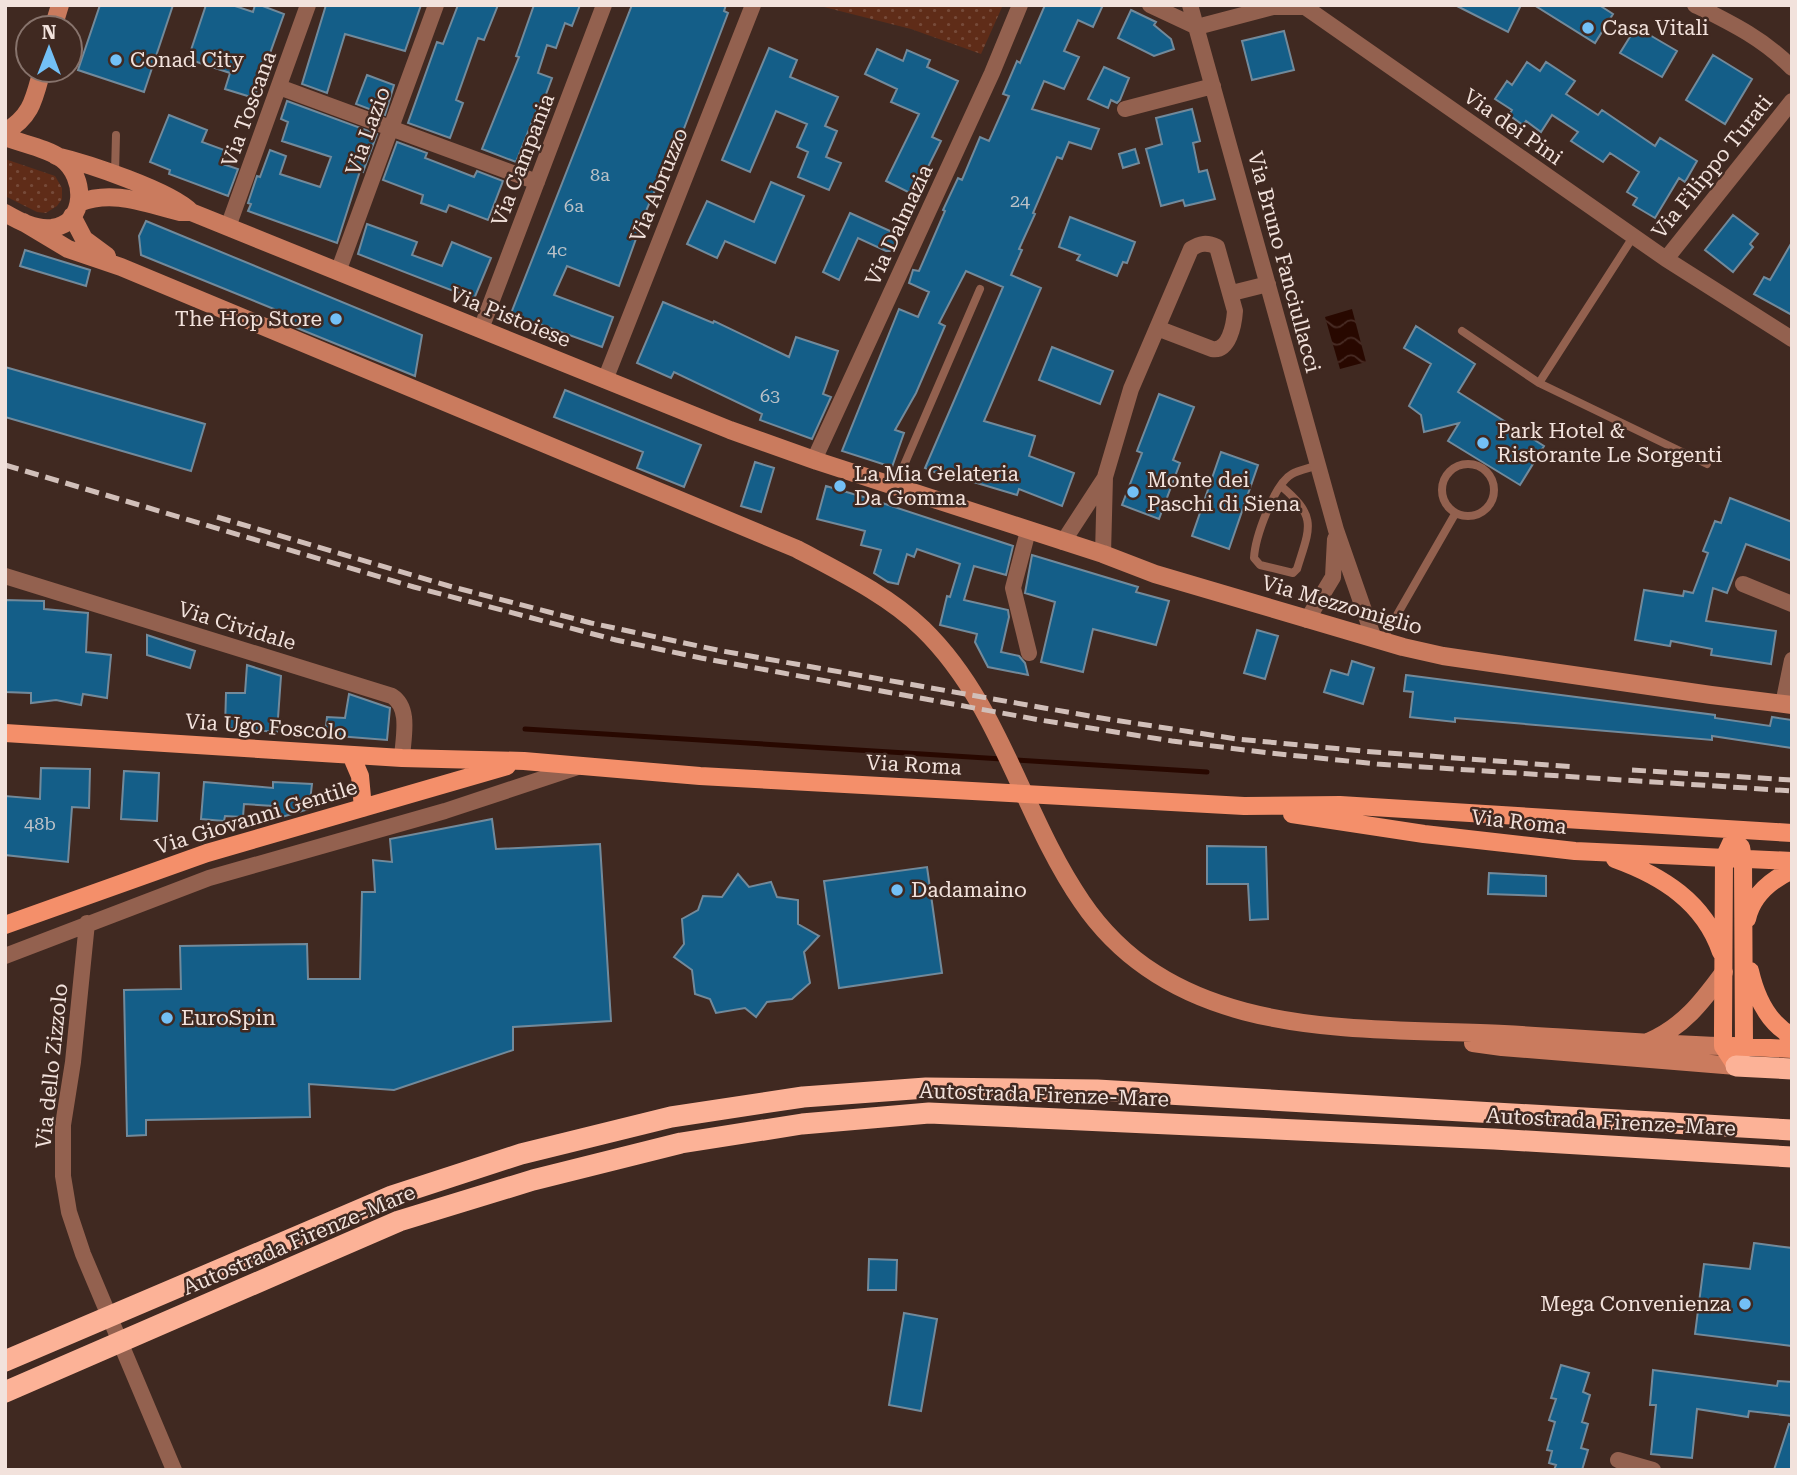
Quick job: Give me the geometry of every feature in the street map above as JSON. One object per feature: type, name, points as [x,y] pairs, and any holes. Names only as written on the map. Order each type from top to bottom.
[{"type":"highway","points":[[1736,1066],[1792,1069]]},
{"type":"highway","name":"Autostrada Firenze-Mare","points":[[5,1361],[393,1196],[521,1154],[671,1117],[803,1097],[926,1088],[1097,1090],[1792,1130]]},
{"type":"highway","name":"Autostrada Firenze-Mare","points":[[5,1392],[399,1221],[533,1180],[654,1150],[802,1124],[929,1113],[1792,1157]]},
{"type":"highway","points":[[1677,1151],[1792,1166]]},
{"type":"main road","points":[[5,135],[27,115],[38,84]]},
{"type":"main road","name":"Via Pistoiese","points":[[5,135],[56,156],[115,174],[170,197],[184,204],[191,212]]},
{"type":"main road","points":[[56,156],[63,160],[74,174],[79,191],[75,209],[80,234],[87,243],[121,267]]},
{"type":"main road","points":[[99,196],[111,188],[115,174]]},
{"type":"main road","name":"Via Pistoiese","points":[[23,222],[37,228],[51,228],[68,221],[75,209],[99,196],[117,196],[180,212],[191,212],[604,380],[814,460]]},
{"type":"main road","points":[[5,214],[68,249],[121,267],[797,549],[851,578],[891,604],[922,628],[954,663],[981,704],[1059,864],[1083,905],[1110,937],[1176,987],[1211,1003],[1254,1016],[1407,1032],[1502,1047],[1736,1066]]},
{"type":"main road","name":"Via Mezzomiglio","points":[[814,460],[1103,554],[1156,575],[1378,640],[1443,656],[1787,704]]},
{"type":"main road","name":"Via Ugo Foscolo","points":[[5,733],[402,758],[524,761]]},
{"type":"main road","points":[[351,755],[360,776],[363,808]]},
{"type":"main road","name":"Via Giovanni Gentile","points":[[5,925],[207,853],[524,761]]},
{"type":"main road","name":"Via Roma","points":[[524,761],[700,776],[1244,806],[1340,805],[1792,833]]},
{"type":"main road","name":"Via Roma","points":[[1244,806],[1424,834],[1595,852],[1792,861]]},
{"type":"main road","points":[[1736,1066],[1723,1045],[1724,858],[1737,830]]},
{"type":"main road","points":[[1736,1066],[1744,1046],[1743,859],[1737,830]]},
{"type":"main road","points":[[1595,852],[1639,868],[1684,895],[1711,928],[1724,967]]},
{"type":"main road","points":[[1792,870],[1773,881],[1749,908],[1744,940],[1752,981],[1769,1018],[1777,1028],[1792,1036]]},
{"type":"main road","points":[[1643,1044],[1666,1034],[1684,1021],[1724,967]]},
{"type":"main road","points":[[1407,1032],[1503,1034],[1643,1044],[1792,1049]]},
{"type":"street","name":"Via Toscana","points":[[228,227],[308,5]]},
{"type":"street","name":"Via Lazio","points":[[338,272],[436,5]]},
{"type":"street","name":"Via Campania","points":[[481,329],[604,5]]},
{"type":"street","name":"Via Abruzzo","points":[[604,380],[753,5]]},
{"type":"street","name":"Via Dalmazia","points":[[814,460],[992,73],[1020,5]]},
{"type":"street","points":[[1150,5],[1197,27]]},
{"type":"street","name":"Via Bruno Fanciullacci","points":[[1190,5],[1336,530],[1378,640]]},
{"type":"street","points":[[1695,5],[1747,31],[1774,50],[1792,68]]},
{"type":"street","name":"Via dei Pini","points":[[1197,27],[1273,7],[1305,7],[1665,259],[1792,339]]},
{"type":"street","points":[[1125,109],[1213,86]]},
{"type":"street","points":[[279,87],[537,182]]},
{"type":"street","name":"Via Filippo Turati","points":[[1665,259],[1792,101]]},
{"type":"street","points":[[1103,554],[1105,477],[1131,389],[1157,328],[1191,249],[1199,244],[1217,247],[1232,293],[1235,321],[1224,347],[1219,350],[1157,328]]},
{"type":"street","points":[[1232,293],[1268,284]]},
{"type":"street","points":[[1063,542],[1105,477]]},
{"type":"street","name":"Via Bruno Fanciullacci","points":[[1307,620],[1333,577],[1336,530]]},
{"type":"street","points":[[1028,531],[1013,588],[1030,653]]},
{"type":"street","name":"Via Cividale","points":[[5,576],[392,696],[400,701],[403,710],[402,758]]},
{"type":"street","points":[[1743,584],[1792,604]]},
{"type":"street","points":[[1787,704],[1792,660]]},
{"type":"street","name":"Via Roma","points":[[5,956],[209,878],[445,811],[582,765]]},
{"type":"street","name":"Via dello Zizzolo","points":[[87,923],[76,1038],[63,1125],[63,1176],[69,1212],[83,1254],[174,1470]]},
{"type":"street","points":[[1618,1460],[1653,1470]]},
{"type":"lane","points":[[115,174],[116,135]]},
{"type":"lane","points":[[1539,383],[1633,237]]},
{"type":"lane","points":[[895,486],[980,289]]},
{"type":"lane","points":[[1462,331],[1539,383],[1707,464]]},
{"type":"lane","points":[[1468,464],[1484,469],[1490,475],[1495,492],[1488,508],[1473,516],[1455,514],[1444,501],[1442,493],[1446,476],[1452,470],[1468,464]]},
{"type":"lane","points":[[1281,486],[1301,502],[1308,522],[1308,532],[1297,569],[1293,573],[1260,565],[1254,558],[1254,546],[1273,498],[1281,486],[1292,474],[1318,465]]},
{"type":"lane","points":[[1378,640],[1455,514]]},
{"type":"shaded area","points":[[816,5],[1003,5],[981,54],[911,29]]},
{"type":"shaded area","points":[[5,159],[55,176],[62,188],[62,199],[57,206],[46,213],[37,212],[5,196]]},
{"type":"water","points":[[1352,309],[1366,362],[1340,369],[1325,317]]},
{"type":"building","points":[[100,5],[173,5],[144,92],[84,72],[84,52]]},
{"type":"building","points":[[206,5],[232,5],[253,12],[255,5],[260,5],[284,14],[254,98],[225,89],[230,73],[188,59]]},
{"type":"building","points":[[326,5],[421,5],[405,51],[345,34],[327,93],[302,84]]},
{"type":"building","points":[[458,5],[498,5],[484,40],[478,38],[456,100],[463,103],[450,138],[408,123],[437,42],[443,44]]},
{"type":"building","points":[[534,5],[580,5],[572,26],[565,23],[556,48],[547,45],[538,73],[552,78],[516,162],[482,149],[519,57],[516,56]]},
{"type":"building","points":[[632,5],[726,5],[724,11],[728,13],[672,160],[669,158],[646,211],[619,286],[567,266],[554,295],[613,317],[602,347],[510,316]]},
{"type":"building","points":[[1045,5],[1103,5],[1093,27],[1078,20],[1064,51],[1079,57],[1064,89],[1044,81],[1032,109],[1099,129],[1091,149],[1069,142],[1062,159],[1057,157],[1033,213],[1035,214],[1011,275],[1041,288],[984,421],[1035,436],[1029,456],[1074,473],[1062,506],[1019,489],[1017,495],[960,478],[958,482],[925,468],[1003,287],[966,271],[939,323],[945,326],[916,393],[895,430],[904,433],[892,467],[842,451],[899,309],[918,317],[929,292],[909,283],[913,270],[919,271],[945,211],[943,210],[958,178],[962,180],[980,137],[989,141],[1009,96],[1003,94],[1017,61],[1020,63]]},
{"type":"building","points":[[1455,5],[1521,5],[1508,32]]},
{"type":"building","name":"Casa Vitali","points":[[1534,5],[1599,5],[1613,14],[1595,43]]},
{"type":"building","points":[[1131,10],[1156,22],[1154,25],[1171,39],[1174,49],[1154,56],[1118,38]]},
{"type":"building","points":[[1636,27],[1677,51],[1662,77],[1620,53]]},
{"type":"building","points":[[1284,31],[1294,70],[1252,80],[1242,41]]},
{"type":"building","points":[[769,48],[797,60],[790,77],[838,97],[825,126],[837,131],[826,157],[841,163],[829,190],[798,177],[808,152],[797,147],[807,124],[776,111],[750,172],[722,160]]},
{"type":"building","points":[[877,49],[903,61],[907,50],[930,60],[927,67],[958,81],[932,137],[941,141],[914,195],[886,181],[919,114],[891,102],[897,89],[865,74]]},
{"type":"building","points":[[1713,55],[1752,79],[1725,124],[1686,100]]},
{"type":"building","points":[[1527,62],[1540,71],[1546,62],[1575,81],[1566,94],[1598,115],[1602,110],[1655,146],[1660,138],[1697,161],[1685,182],[1679,178],[1655,218],[1633,205],[1637,198],[1627,192],[1639,172],[1610,153],[1603,162],[1571,141],[1578,132],[1552,115],[1541,132],[1526,121],[1523,125],[1509,115],[1512,110],[1495,99],[1507,81],[1512,85]]},
{"type":"building","points":[[1104,67],[1129,78],[1120,100],[1117,103],[1111,100],[1108,108],[1088,99]]},
{"type":"building","points":[[367,75],[394,85],[385,115],[356,104]]},
{"type":"building","points":[[287,101],[377,134],[363,172],[360,171],[337,243],[248,211],[257,176],[260,177],[270,150],[286,156],[280,174],[320,187],[331,157],[282,141],[288,122],[281,119]]},
{"type":"building","points":[[1192,109],[1200,141],[1193,143],[1199,172],[1207,170],[1215,199],[1185,206],[1183,200],[1161,206],[1146,149],[1162,144],[1156,118]]},
{"type":"building","points":[[169,115],[207,130],[202,142],[227,151],[223,164],[238,169],[228,196],[169,174],[170,170],[150,162]]},
{"type":"building","points":[[397,142],[427,153],[425,158],[474,177],[477,171],[503,181],[488,220],[449,205],[446,212],[421,203],[423,195],[383,180]]},
{"type":"building","points":[[1135,149],[1139,163],[1123,168],[1119,154]]},
{"type":"building","points":[[771,182],[804,196],[775,263],[725,241],[717,258],[687,244],[707,201],[754,222]]},
{"type":"building","points":[[850,213],[899,235],[892,251],[886,251],[858,238],[839,280],[823,272]]},
{"type":"building","points":[[1733,215],[1758,234],[1750,244],[1753,247],[1733,272],[1705,250]]},
{"type":"building","points":[[1070,217],[1135,242],[1127,263],[1123,262],[1117,276],[1077,260],[1080,255],[1059,247]]},
{"type":"building","points":[[146,221],[422,335],[415,376],[297,328],[299,325],[272,313],[274,309],[141,255],[139,236]]},
{"type":"building","points":[[367,224],[417,242],[412,255],[442,266],[452,242],[491,258],[474,299],[358,254]]},
{"type":"building","points":[[1792,242],[1792,315],[1754,294],[1764,277],[1770,280]]},
{"type":"building","points":[[25,250],[90,270],[86,286],[20,266]]},
{"type":"building","points":[[663,302],[713,323],[714,321],[789,357],[796,337],[838,351],[823,394],[831,397],[812,439],[760,420],[762,414],[674,372],[671,378],[637,363]]},
{"type":"building","points":[[1416,326],[1475,364],[1458,392],[1544,446],[1520,485],[1448,441],[1459,423],[1424,432],[1421,415],[1409,406],[1431,364],[1404,348]]},
{"type":"building","points":[[1052,347],[1113,371],[1100,404],[1039,380]]},
{"type":"building","points":[[5,367],[205,424],[191,471],[5,417]]},
{"type":"building","points":[[565,390],[701,445],[684,487],[637,468],[643,452],[554,417]]},
{"type":"building","points":[[1159,394],[1194,407],[1173,460],[1180,463],[1159,519],[1122,505],[1142,453],[1137,451]]},
{"type":"building","points":[[1221,452],[1258,465],[1229,549],[1192,536]]},
{"type":"building","points":[[755,462],[774,468],[761,512],[741,506]]},
{"type":"building","points":[[826,486],[1013,546],[1006,575],[974,566],[964,600],[1008,610],[1009,617],[1001,652],[1019,656],[1025,663],[1028,675],[988,667],[975,642],[977,634],[940,625],[947,596],[950,597],[960,564],[917,549],[914,557],[907,554],[898,584],[888,582],[874,573],[881,550],[861,545],[865,531],[817,519]]},
{"type":"building","points":[[1730,498],[1792,522],[1792,561],[1746,544],[1727,593],[1713,588],[1706,621],[1776,631],[1771,664],[1711,655],[1712,649],[1671,641],[1670,646],[1635,640],[1644,590],[1683,596],[1684,591],[1693,593],[1708,553],[1703,551],[1715,521],[1721,523]]},
{"type":"building","points":[[1032,555],[1138,587],[1136,592],[1169,601],[1156,645],[1093,629],[1083,672],[1041,662],[1055,602],[1025,593]]},
{"type":"building","points":[[5,600],[44,601],[44,609],[88,613],[86,652],[111,655],[107,698],[83,694],[81,705],[56,700],[31,703],[31,693],[5,692]]},
{"type":"building","points":[[1257,630],[1278,636],[1265,679],[1244,673]]},
{"type":"building","points":[[147,635],[195,651],[190,668],[147,655]]},
{"type":"building","points":[[1352,661],[1374,668],[1363,704],[1324,692],[1331,670],[1348,675]]},
{"type":"building","points":[[247,665],[281,676],[277,732],[225,728],[226,693],[245,693]]},
{"type":"building","points":[[1406,675],[1715,715],[1715,718],[1770,726],[1772,717],[1792,720],[1792,748],[1712,736],[1712,740],[1455,718],[1455,722],[1410,717],[1413,692],[1404,691]]},
{"type":"building","points":[[349,694],[390,708],[387,740],[325,735],[327,717],[345,718]]},
{"type":"building","points":[[41,768],[90,769],[89,808],[72,807],[68,862],[5,855],[5,796],[40,799]]},
{"type":"building","points":[[124,771],[159,773],[157,821],[121,819]]},
{"type":"building","points":[[204,782],[273,788],[273,782],[312,784],[309,809],[272,820],[273,806],[244,804],[243,817],[225,816],[224,821],[201,819]]},
{"type":"building","points":[[492,819],[496,849],[600,844],[611,1021],[513,1027],[513,1050],[394,1090],[309,1084],[310,1117],[146,1120],[146,1135],[127,1136],[124,990],[181,989],[180,946],[307,944],[308,979],[360,979],[362,892],[375,892],[373,860],[392,862],[390,839]]},
{"type":"building","points":[[1207,846],[1266,847],[1268,919],[1250,920],[1248,884],[1207,884]]},
{"type":"building","points":[[927,867],[942,973],[839,988],[824,881]]},
{"type":"building","points":[[1489,873],[1546,876],[1546,896],[1488,894]]},
{"type":"building","points":[[738,874],[749,887],[771,882],[777,897],[798,900],[798,924],[819,936],[804,952],[810,983],[792,999],[767,1002],[756,1017],[745,1008],[716,1013],[710,999],[695,994],[692,970],[674,957],[684,944],[682,919],[698,910],[703,896],[722,897]]},
{"type":"building","name":"Mega Convenienza","points":[[1754,1243],[1792,1248],[1792,1346],[1695,1334],[1704,1264],[1750,1269]]},
{"type":"building","points":[[869,1259],[897,1260],[896,1290],[868,1290]]},
{"type":"building","points":[[904,1313],[937,1319],[921,1411],[889,1405]]},
{"type":"building","points":[[1561,1365],[1589,1373],[1583,1392],[1590,1395],[1582,1422],[1588,1424],[1581,1448],[1588,1450],[1582,1470],[1554,1470],[1556,1465],[1549,1463],[1552,1451],[1547,1450],[1555,1422],[1549,1420],[1556,1399],[1551,1398]]},
{"type":"building","points":[[1653,1370],[1777,1386],[1778,1381],[1792,1382],[1792,1416],[1749,1411],[1748,1417],[1697,1409],[1692,1458],[1651,1454],[1656,1405],[1650,1405]]},
{"type":"building","points":[[1789,1424],[1792,1425],[1792,1470],[1774,1470]]},
{"type":"waterway","points":[[525,729],[1207,772]]},
{"type":"railway","points":[[5,465],[414,587],[616,640],[1040,720],[1172,741],[1377,764],[1792,791]]},
{"type":"railway","points":[[217,517],[449,586],[591,623],[722,651],[1101,718],[1237,739],[1576,767]]},
{"type":"railway","points":[[1632,770],[1792,780]]},
{"type":"place","name":"Casa Vitali","points":[[1588,28]]},
{"type":"place","name":"Conad City","points":[[116,60]]},
{"type":"place","name":"The Hop Store","points":[[336,319]]},
{"type":"place","name":"Park Hotel & Ristorante Le Sorgenti","points":[[1483,443]]},
{"type":"place","name":"La Mia Gelateria Da Gomma","points":[[840,486]]},
{"type":"place","name":"Monte dei Paschi di Siena","points":[[1133,492]]},
{"type":"place","name":"Dadamaino","points":[[897,890]]},
{"type":"place","name":"EuroSpin","points":[[167,1018]]},
{"type":"place","name":"Mega Convenienza","points":[[1745,1304]]}]
